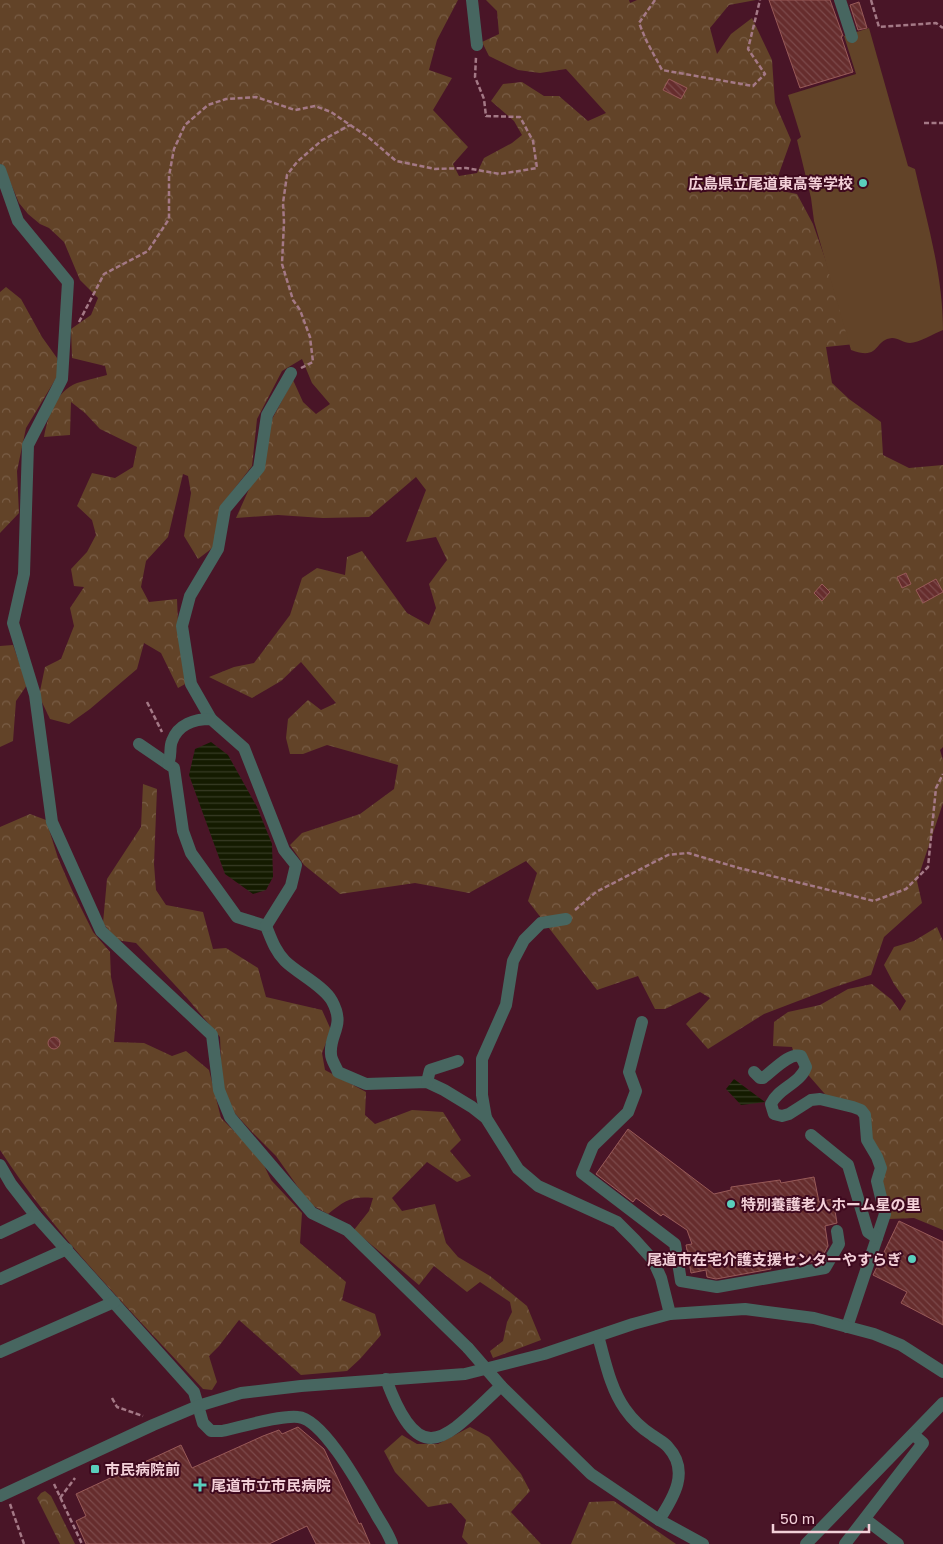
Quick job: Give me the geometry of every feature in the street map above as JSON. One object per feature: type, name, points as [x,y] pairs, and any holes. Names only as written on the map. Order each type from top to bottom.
[{"type":"street","points":[[472,0],[477,45]]},
{"type":"street","points":[[840,0],[852,37]]},
{"type":"street","points":[[0,170],[18,221],[68,282],[62,379],[28,445],[24,574],[13,622],[35,695],[52,822],[101,931],[212,1036],[219,1090],[230,1117],[312,1213],[347,1230],[468,1348],[501,1386],[592,1474],[659,1520],[703,1544]]},
{"type":"street","points":[[266,926],[291,886],[296,865],[284,850],[244,748],[211,719],[191,684],[182,626],[190,596],[218,549],[224,509],[259,468],[267,415],[291,373]]},
{"type":"street","points":[[168,764],[171,759],[172,741],[181,727],[198,719],[211,719]]},
{"type":"street","points":[[139,744],[174,768],[183,832],[191,853],[237,917],[266,926]]},
{"type":"street","points":[[486,1118],[482,1095],[482,1059],[506,1005],[513,961],[524,940],[541,923],[566,919]]},
{"type":"street","points":[[266,926],[276,950],[285,961],[311,980],[331,999],[338,1014],[337,1029],[331,1047],[331,1055],[338,1072],[366,1084],[427,1082],[472,1107],[486,1118],[518,1169],[538,1186],[617,1222],[629,1234],[653,1260],[661,1278],[670,1314]]},
{"type":"street","points":[[642,1022],[628,1072],[636,1091],[628,1112],[593,1146],[582,1173],[675,1244],[682,1281],[717,1288],[825,1268],[839,1244],[837,1232]]},
{"type":"street","points":[[754,1072],[760,1078],[763,1078],[790,1057],[802,1056],[806,1067],[804,1074],[774,1098],[771,1104],[774,1114],[782,1116],[789,1114],[811,1100],[820,1099],[853,1107],[861,1110],[865,1115],[867,1140],[881,1168],[877,1181],[885,1214],[847,1326]]},
{"type":"street","points":[[427,1082],[430,1070],[458,1060]]},
{"type":"street","points":[[811,1135],[848,1165],[868,1232],[877,1238]]},
{"type":"street","points":[[0,1165],[11,1184],[36,1216],[194,1392],[203,1423],[211,1431],[222,1431],[287,1417],[299,1417],[309,1422],[333,1445],[348,1466],[392,1544]]},
{"type":"street","points":[[0,1233],[36,1216]]},
{"type":"street","points":[[629,1234],[643,1219]]},
{"type":"street","points":[[0,1279],[67,1249]]},
{"type":"street","points":[[0,1352],[114,1302]]},
{"type":"street","points":[[5,1499],[153,1425],[198,1406],[241,1393],[302,1386],[465,1374],[544,1354],[633,1324],[670,1314],[745,1309],[814,1318],[874,1334],[901,1345],[943,1372]]},
{"type":"street","points":[[598,1336],[614,1386],[623,1406],[634,1420],[667,1446],[678,1461],[680,1478],[673,1498],[659,1520]]},
{"type":"street","points":[[386,1380],[401,1415],[413,1431],[423,1438],[436,1439],[453,1430],[501,1386]]},
{"type":"street","points":[[806,1544],[914,1435],[943,1403]]},
{"type":"street","points":[[845,1544],[924,1443],[914,1435]]},
{"type":"street","points":[[865,1519],[898,1544]]},
{"type":"path","points":[[655,0],[639,23],[662,70],[753,86],[765,74],[748,48],[760,0]]},
{"type":"path","points":[[871,0],[879,27],[936,23],[943,28]]},
{"type":"path","points":[[78,324],[104,274],[148,252],[169,219],[169,176],[174,149],[186,125],[208,105],[226,99],[256,97],[294,110],[315,106],[330,112],[368,136],[396,161],[435,169],[466,168],[500,174],[538,168],[533,141],[520,117],[486,116],[484,99],[474,77],[477,45]]},
{"type":"path","points":[[924,123],[943,123]]},
{"type":"path","points":[[291,373],[313,362],[310,337],[300,310],[293,300],[282,264],[283,203],[287,175],[298,162],[321,142],[350,125]]},
{"type":"path","points":[[146,702],[164,735]]},
{"type":"path","points":[[566,919],[596,892],[668,855],[688,853],[739,868],[874,901],[906,889],[928,867],[936,788],[943,774]]},
{"type":"path","points":[[112,1398],[117,1407],[150,1418]]},
{"type":"path","points":[[60,1498],[75,1478]]},
{"type":"path","points":[[53,1482],[82,1544]]},
{"type":"path","points":[[5,1499],[24,1544]]},
{"type":"green space","points":[[0,0],[458,0],[437,40],[429,70],[452,78],[433,110],[468,147],[453,164],[459,176],[477,173],[484,158],[512,143],[522,135],[514,121],[491,101],[503,84],[522,82],[544,96],[559,96],[588,121],[606,113],[566,69],[540,73],[518,70],[489,56],[482,42],[499,34],[497,11],[486,0],[629,0],[630,3],[637,0],[756,0],[729,5],[710,28],[717,54],[731,34],[752,18],[772,60],[775,103],[791,140],[777,179],[767,188],[797,194],[813,224],[855,344],[826,347],[832,383],[849,399],[881,422],[883,455],[909,468],[943,465],[943,747],[940,750],[943,760],[943,803],[917,881],[922,903],[884,937],[871,975],[764,1014],[708,1049],[686,1024],[710,998],[700,992],[665,1009],[655,1009],[638,976],[597,990],[528,901],[537,873],[526,861],[469,893],[415,883],[340,894],[304,865],[290,845],[302,833],[360,814],[394,789],[398,765],[327,745],[303,754],[290,754],[286,738],[288,719],[308,700],[321,710],[336,703],[301,662],[281,681],[252,698],[209,677],[234,667],[254,663],[290,615],[302,578],[317,568],[345,575],[347,557],[362,551],[407,613],[429,625],[436,608],[429,584],[447,560],[436,537],[406,542],[426,490],[416,477],[369,517],[323,518],[278,515],[236,518],[249,489],[270,423],[293,380],[303,402],[316,414],[330,404],[312,383],[302,359],[282,371],[257,419],[252,466],[220,507],[215,546],[198,559],[184,536],[191,493],[188,476],[183,474],[168,537],[146,561],[141,587],[149,602],[177,599],[178,624],[187,683],[178,688],[161,653],[144,643],[137,669],[90,709],[69,724],[50,719],[39,696],[45,667],[61,659],[74,626],[70,608],[84,587],[74,586],[71,569],[87,552],[96,535],[92,520],[77,506],[92,473],[115,478],[133,467],[137,447],[100,429],[71,402],[70,435],[44,437],[50,413],[63,392],[77,383],[107,375],[105,366],[72,358],[71,329],[91,315],[98,298],[80,280],[64,242],[49,228],[40,224],[28,214],[19,203],[3,165],[0,164]]},
{"type":"green space","name":"広島県立尾道東高等学校","points":[[869,28],[908,166],[915,169],[937,269],[943,330],[913,343],[892,338],[882,342],[872,352],[861,353],[851,350],[814,221],[811,198],[797,140],[801,137],[788,95],[856,74],[844,36]]},
{"type":"green space","points":[[6,287],[21,299],[42,337],[57,358],[58,375],[26,428],[17,471],[19,513],[0,533],[0,292]]},
{"type":"green space","points":[[13,645],[27,685],[16,701],[13,741],[0,747],[0,646]]},
{"type":"green space","points":[[143,784],[157,789],[154,864],[156,890],[166,905],[203,912],[213,949],[226,948],[258,968],[266,997],[322,1010],[331,1030],[322,1053],[325,1070],[366,1092],[365,1115],[375,1124],[412,1110],[443,1112],[461,1140],[450,1151],[471,1176],[457,1182],[427,1162],[392,1198],[402,1211],[435,1204],[446,1243],[458,1257],[490,1276],[527,1306],[541,1340],[493,1358],[490,1351],[503,1341],[507,1322],[512,1312],[510,1302],[480,1282],[467,1292],[434,1266],[419,1285],[354,1230],[369,1211],[373,1198],[348,1200],[328,1214],[310,1204],[276,1156],[231,1109],[222,1086],[220,1037],[136,943],[116,940],[103,923],[107,879],[141,827]]},
{"type":"green space","points":[[30,814],[46,820],[58,858],[72,890],[93,932],[110,952],[111,977],[117,1005],[114,1042],[144,1043],[172,1056],[186,1051],[209,1070],[221,1118],[260,1157],[271,1180],[302,1213],[300,1243],[346,1282],[342,1300],[375,1314],[381,1335],[347,1371],[301,1375],[239,1320],[209,1356],[217,1382],[212,1390],[203,1389],[96,1274],[46,1214],[0,1150],[0,827]]},
{"type":"green space","points":[[937,927],[943,941],[943,1230],[914,1218],[888,1219],[864,1116],[831,1101],[796,1061],[792,1047],[773,1046],[774,1022],[788,1012],[820,1005],[848,989],[872,984],[892,1000],[900,1011],[906,1001],[884,965],[894,947],[914,941]]},
{"type":"green space","points":[[470,1427],[489,1437],[521,1474],[530,1491],[511,1512],[541,1544],[468,1544],[462,1537],[466,1520],[451,1503],[428,1507],[395,1472],[384,1451],[402,1435],[417,1444],[438,1444]]},
{"type":"green space","points":[[45,1491],[51,1496],[75,1544],[60,1544],[37,1498]]},
{"type":"green space","points":[[614,1501],[676,1544],[571,1544],[589,1502]]},
{"type":"shaded area","points":[[211,742],[228,755],[257,807],[272,844],[273,877],[266,890],[253,894],[225,874],[189,775],[195,749]]},
{"type":"shaded area","points":[[734,1079],[765,1102],[741,1105],[726,1089]]},
{"type":"building","points":[[769,0],[830,0],[853,72],[800,88]]},
{"type":"building","points":[[859,2],[867,28],[858,30],[850,5]]},
{"type":"building","points":[[669,79],[687,88],[681,99],[663,90]]},
{"type":"building","points":[[906,573],[911,584],[902,588],[897,577]]},
{"type":"building","points":[[936,579],[943,592],[923,603],[916,590]]},
{"type":"building","points":[[822,584],[830,592],[822,601],[814,593]]},
{"type":"building","points":[[56,1037],[59,1038],[59,1048],[52,1049],[49,1048],[48,1041],[49,1038]]},
{"type":"building","name":"特別養護老人ホーム星の里","points":[[628,1129],[714,1194],[731,1190],[731,1187],[780,1180],[781,1183],[814,1177],[819,1202],[833,1199],[837,1223],[825,1226],[828,1246],[820,1261],[809,1262],[808,1257],[770,1263],[771,1269],[716,1279],[707,1277],[706,1270],[691,1273],[686,1245],[692,1244],[687,1230],[663,1214],[661,1216],[636,1198],[633,1202],[596,1174]]},
{"type":"building","name":"尾道市在宅介護支援センターやすらぎ","points":[[899,1221],[943,1242],[943,1325],[901,1303],[907,1292],[873,1275]]},
{"type":"building","name":"尾道市立市民病院","points":[[298,1427],[324,1449],[370,1544],[316,1544],[307,1526],[269,1544],[86,1544],[76,1521],[86,1516],[76,1494],[181,1445],[192,1468],[263,1436],[279,1430],[282,1434]]},
{"type":"place","name":"広島県立尾道東高等学校","points":[[863,183]]},
{"type":"place","name":"特別養護老人ホーム星の里","points":[[731,1204]]},
{"type":"place","name":"尾道市在宅介護支援センターやすらぎ","points":[[912,1259]]},
{"type":"place","name":"市民病院前","points":[[95,1469]]},
{"type":"place","name":"尾道市立市民病院","points":[[200,1485]]}]
